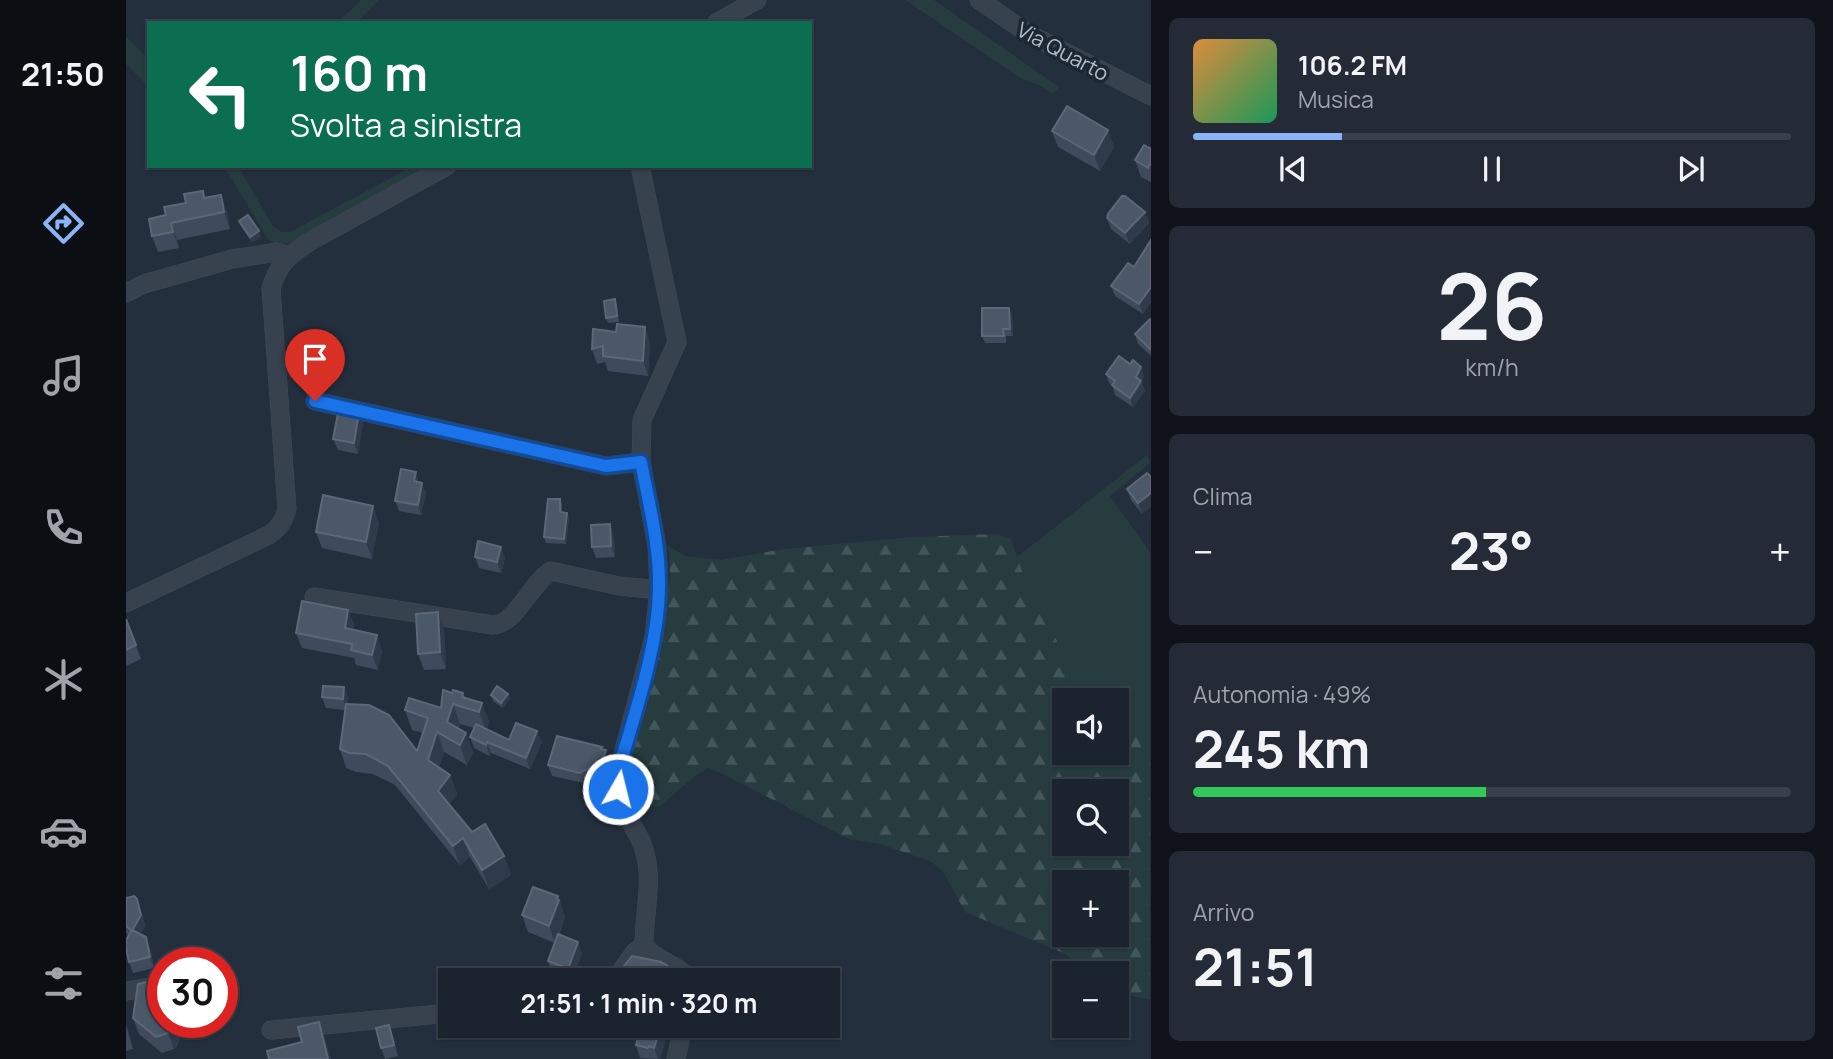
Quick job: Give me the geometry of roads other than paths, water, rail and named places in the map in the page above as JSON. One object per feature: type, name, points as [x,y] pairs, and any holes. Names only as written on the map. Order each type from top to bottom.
[{"type":"street","points":[[720,21],[757,0]]},
{"type":"street","name":"Via Quarto","points":[[979,0],[1029,34],[1150,96]]},
{"type":"street","points":[[126,603],[278,529],[287,509],[271,288],[276,272],[288,256],[443,168]]},
{"type":"street","points":[[640,168],[677,342],[642,420],[641,462],[657,546],[659,590],[654,637],[618,772],[620,803],[638,835],[648,866],[644,945],[649,953],[676,968]]},
{"type":"street","points":[[126,293],[144,284],[232,259],[276,252],[288,256]]},
{"type":"street","points":[[315,401],[606,466],[641,462]]},
{"type":"street","points":[[314,597],[493,625],[506,621],[543,576],[551,572],[619,586],[659,590]]},
{"type":"street","points":[[623,968],[634,953],[644,945]]},
{"type":"street","points":[[126,991],[147,988]]},
{"type":"street","points":[[271,1030],[438,1014]]},
{"type":"street","points":[[676,1059],[680,1038]]}]
